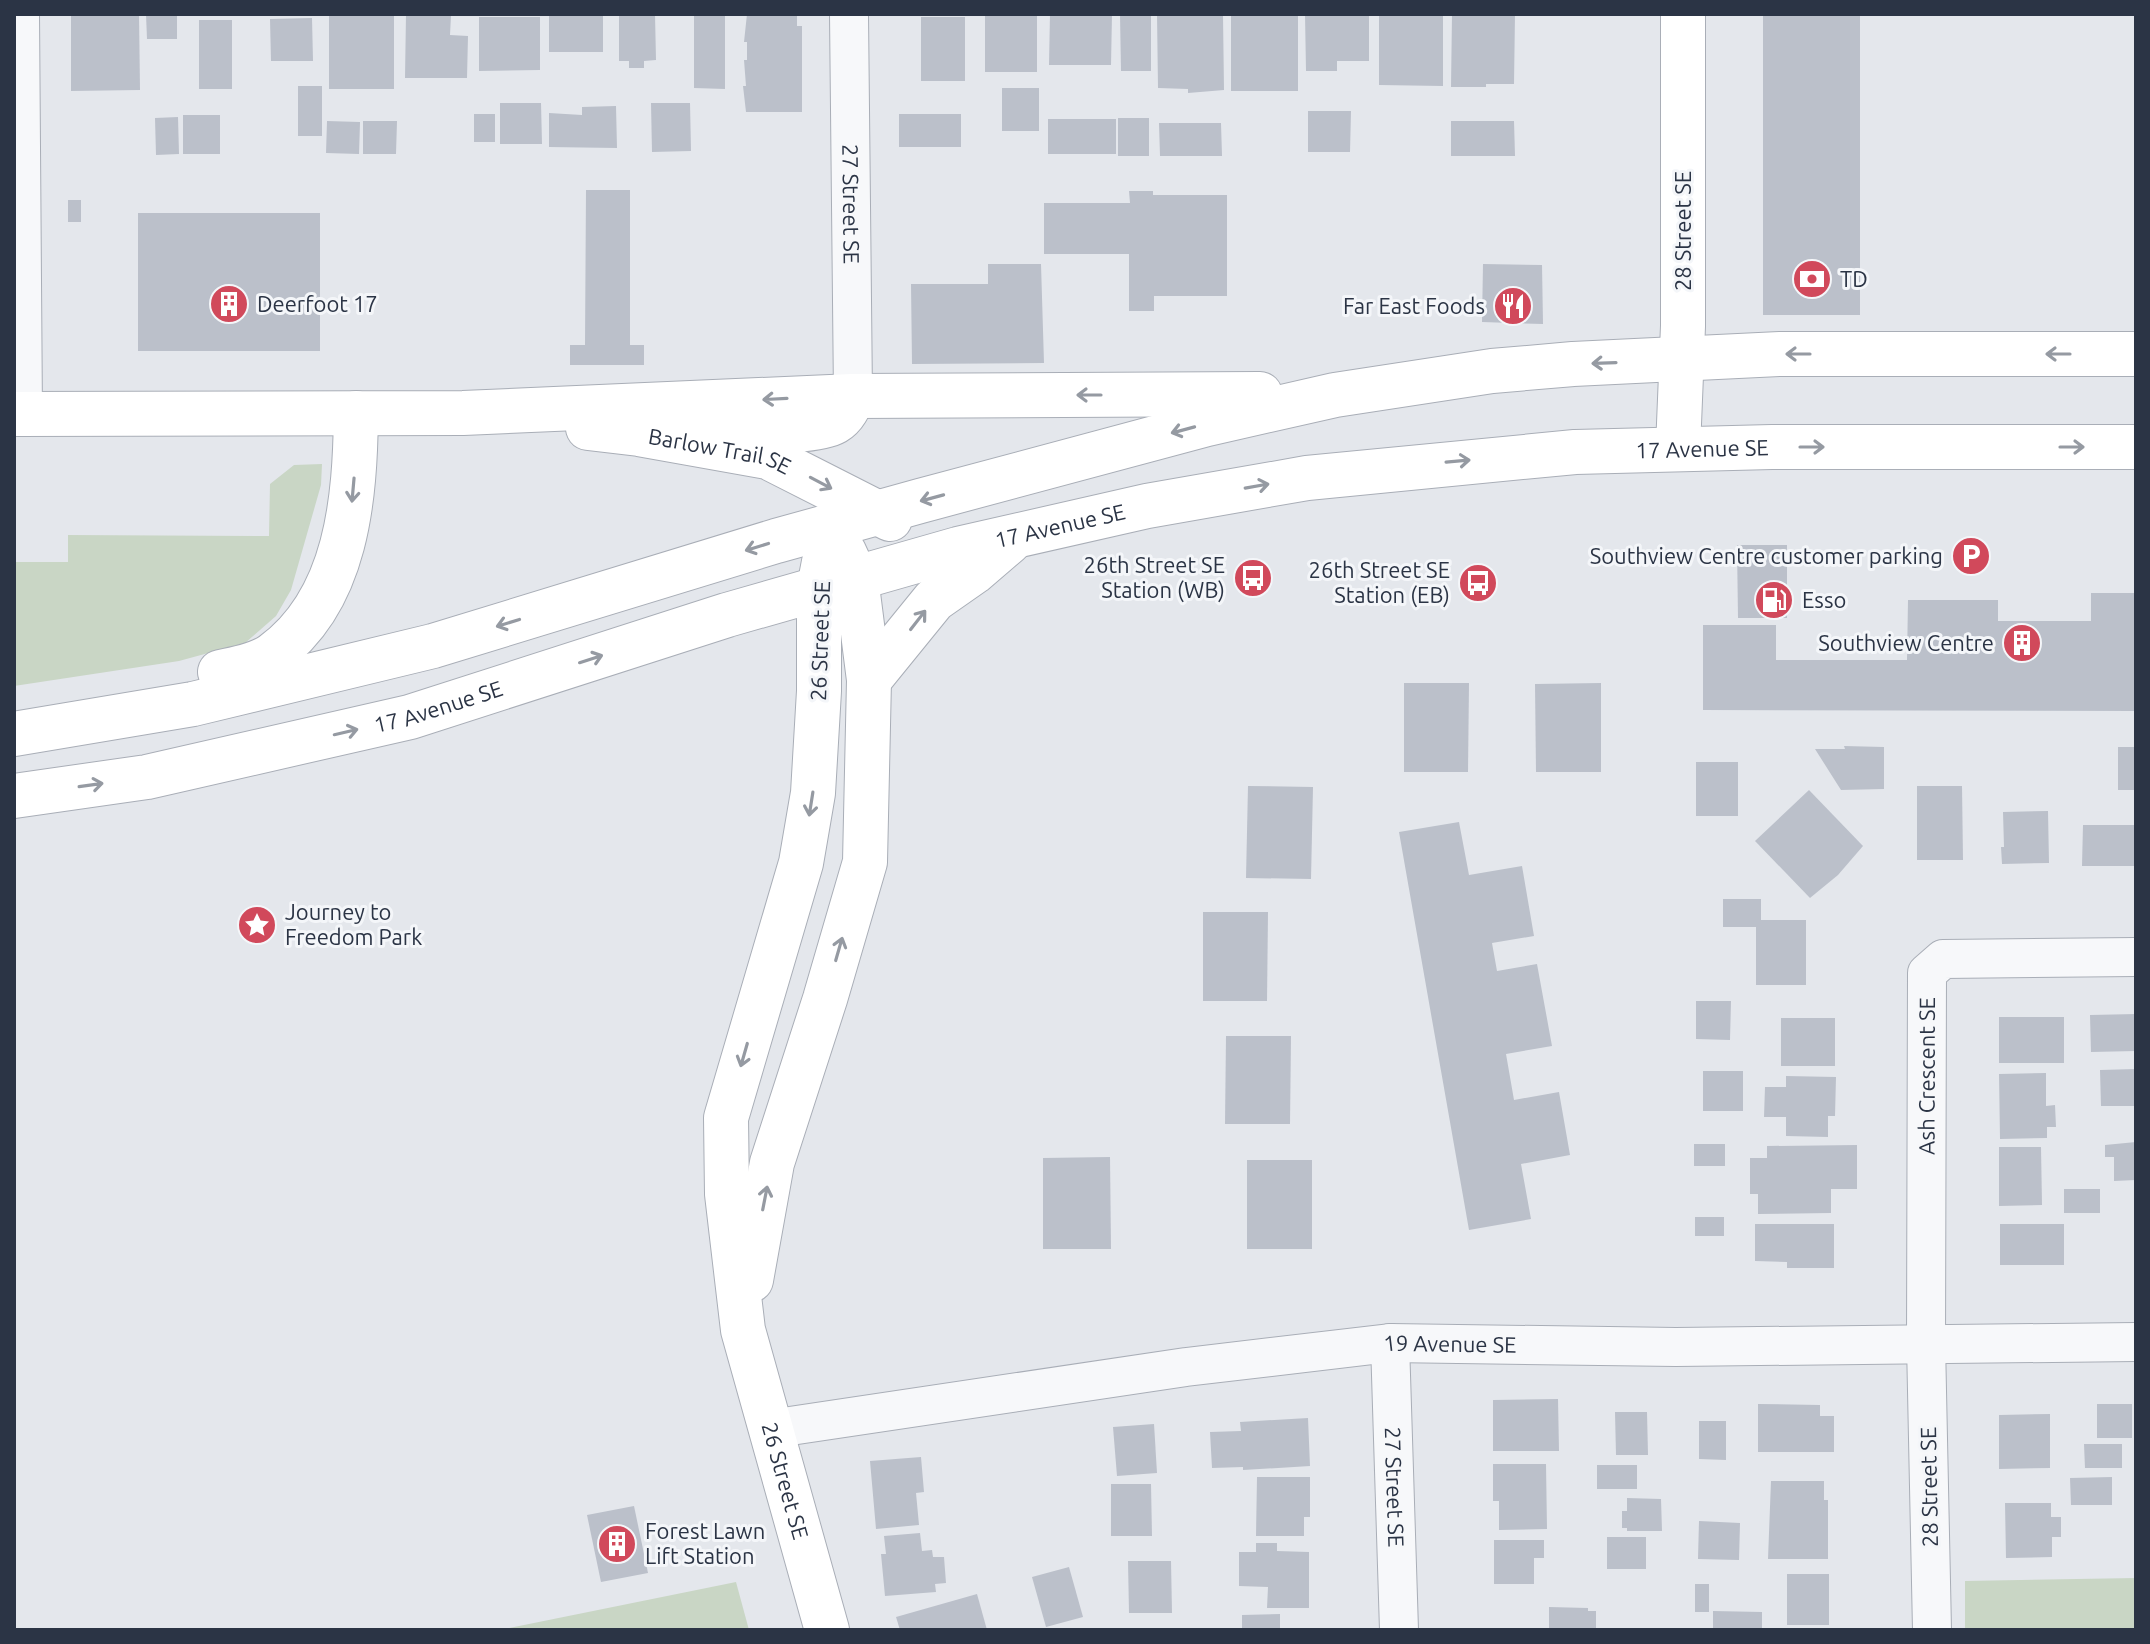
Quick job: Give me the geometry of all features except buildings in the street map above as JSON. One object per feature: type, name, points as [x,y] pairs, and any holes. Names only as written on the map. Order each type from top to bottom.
[{"type":"main road","name":"28 Street SE","points":[[1678,448],[1682,359],[1683,14]]},
{"type":"main road","points":[[14,734],[193,704],[433,646],[878,513],[1179,431],[1335,395],[1492,371],[1573,364],[1780,354],[2136,354]]},
{"type":"main road","points":[[639,434],[806,429],[835,422],[848,409],[853,396],[1335,395]]},
{"type":"main road","name":"Barlow Trail SE","points":[[18,414],[463,413],[853,396]]},
{"type":"main road","points":[[14,714],[235,669],[271,656],[301,626],[320,598],[341,554],[351,507],[356,413]]},
{"type":"main road","name":"Barlow Trail SE","points":[[463,413],[639,434],[768,457],[910,531],[958,549]]},
{"type":"main road","name":"17 Avenue SE","points":[[14,796],[147,777],[410,717],[837,583],[958,549],[1147,506],[1307,478],[1547,454],[1678,448],[2136,447]]},
{"type":"main road","name":"26 Street SE","points":[[743,1330],[772,1163],[865,862],[869,680],[837,583],[832,526]]},
{"type":"main road","points":[[869,680],[934,600],[974,572],[1016,535]]},
{"type":"main road","name":"26 Street SE","points":[[827,1630],[743,1330],[727,1194],[726,1118],[801,863],[813,793],[819,691],[837,583]]},
{"type":"street","points":[[18,414],[20,14]]},
{"type":"street","name":"27 Street SE","points":[[849,14],[853,396]]},
{"type":"street","name":"Ash Crescent SE","points":[[1926,1343],[1927,973],[1943,959],[2136,957]]},
{"type":"street","name":"19 Avenue SE","points":[[770,1429],[1186,1367],[1390,1343],[1676,1347],[2136,1342]]},
{"type":"street","name":"27 Street SE","points":[[1390,1343],[1399,1630]]},
{"type":"street","name":"28 Street SE","points":[[1926,1343],[1932,1630]]},
{"type":"green space","points":[[322,464],[321,485],[291,590],[276,616],[245,643],[179,661],[14,686],[14,562],[68,562],[68,535],[269,536],[270,484],[294,465]]},
{"type":"green space","points":[[2136,1578],[2136,1630],[1965,1630],[1965,1581]]},
{"type":"green space","points":[[736,1582],[749,1630],[499,1630]]},
{"type":"place","name":"TD","points":[[1812,279]]},
{"type":"place","name":"Deerfoot 17","points":[[229,304]]},
{"type":"place","name":"Far East Foods","points":[[1513,306]]},
{"type":"place","name":"Southview Centre customer parking","points":[[1971,556]]},
{"type":"place","name":"26th Street SE Station (WB)","points":[[1253,578]]},
{"type":"place","name":"26th Street SE Station (EB)","points":[[1478,583]]},
{"type":"place","name":"Esso","points":[[1774,600]]},
{"type":"place","name":"Southview Centre","points":[[2022,643]]},
{"type":"place","name":"Journey to Freedom Park","points":[[257,925]]},
{"type":"place","name":"Forest Lawn Lift Station","points":[[617,1544]]}]
